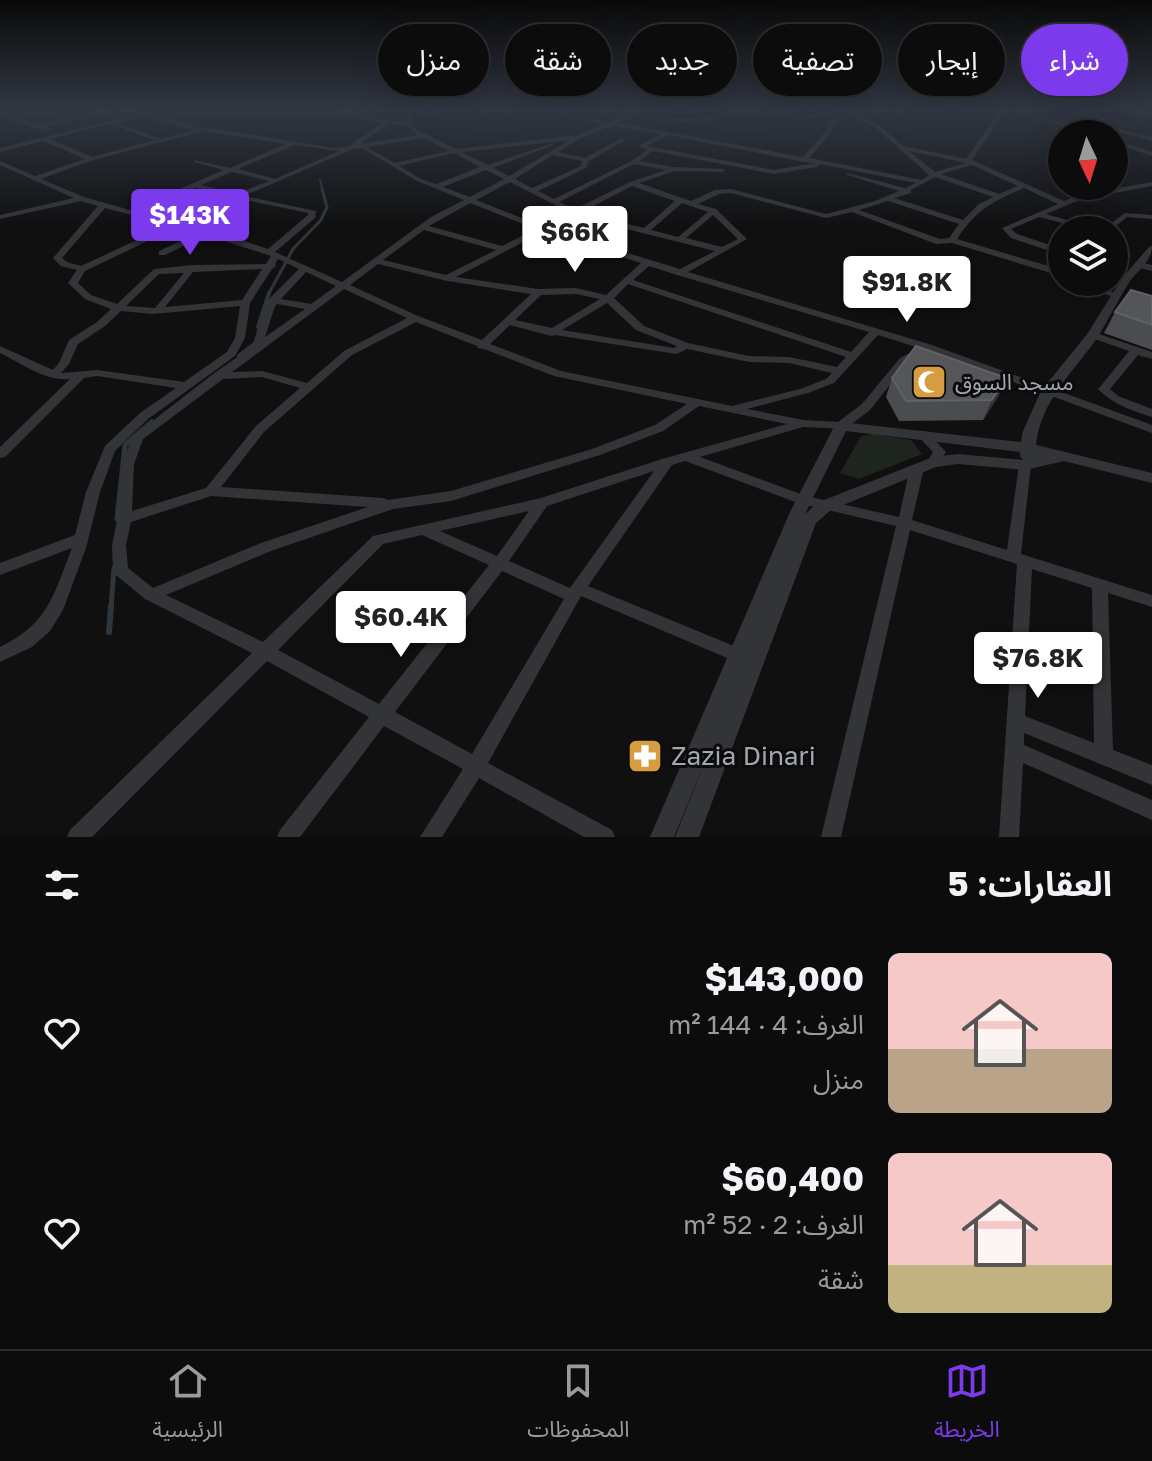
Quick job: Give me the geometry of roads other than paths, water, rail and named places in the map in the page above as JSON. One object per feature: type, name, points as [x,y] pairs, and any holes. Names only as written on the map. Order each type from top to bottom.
[{"type":"street","points":[[68,149],[91,159]]},
{"type":"street","points":[[34,179],[127,149]]},
{"type":"street","points":[[129,213],[280,149]]},
{"type":"street","points":[[338,149],[355,149]]},
{"type":"street","points":[[367,149],[436,187],[541,228],[925,346],[1152,429]]},
{"type":"street","points":[[452,149],[573,213],[719,249]]},
{"type":"street","points":[[393,165],[473,149]]},
{"type":"street","points":[[436,187],[535,149]]},
{"type":"street","points":[[558,149],[423,227],[340,285],[138,437],[128,464],[119,545],[121,571],[151,595],[265,651],[605,837]]},
{"type":"street","points":[[551,153],[586,160],[606,149]]},
{"type":"street","points":[[553,202],[633,162],[652,149]]},
{"type":"street","points":[[652,149],[741,168]]},
{"type":"street","points":[[749,149],[923,182]]},
{"type":"street","points":[[804,160],[814,149]]},
{"type":"street","points":[[902,149],[916,164],[935,174],[998,196]]},
{"type":"street","points":[[906,149],[970,162],[1063,203]]},
{"type":"street","points":[[691,204],[718,192],[731,191],[776,201],[819,216],[855,211],[908,191],[935,174],[970,162],[978,149]]},
{"type":"street","points":[[238,196],[347,150]]},
{"type":"street","points":[[531,191],[584,167],[586,160]]},
{"type":"street","points":[[196,161],[276,181]]},
{"type":"street","points":[[633,162],[674,169],[741,168],[790,172],[822,164]]},
{"type":"street","points":[[0,163],[81,199],[206,232],[303,268],[482,346],[558,374],[804,424],[923,435],[1027,456]]},
{"type":"street","points":[[836,167],[908,191]]},
{"type":"street","points":[[447,278],[632,183],[674,169]]},
{"type":"street","points":[[632,183],[713,211],[743,237],[680,273]]},
{"type":"street","points":[[0,655],[26,642],[44,626],[57,605],[82,538],[93,492],[109,449],[144,416],[231,354],[240,338],[245,303],[275,258],[312,216],[312,211],[193,185]]},
{"type":"street","points":[[1048,247],[1005,230],[1063,203],[1098,192],[1150,185]]},
{"type":"street","points":[[954,240],[962,222],[998,196],[1026,187]]},
{"type":"street","points":[[159,221],[227,193]]},
{"type":"street","points":[[0,217],[81,199]]},
{"type":"street","points":[[889,199],[962,222]]},
{"type":"street","points":[[644,232],[681,200]]},
{"type":"street","points":[[82,269],[57,258],[102,206]]},
{"type":"street","points":[[679,240],[713,211]]},
{"type":"street","points":[[855,211],[939,242],[954,240],[1048,269]]},
{"type":"street","points":[[1037,214],[1048,217]]},
{"type":"street","points":[[1126,216],[1152,217]]},
{"type":"street","points":[[176,225],[82,269],[73,283],[79,290],[117,309],[158,310],[245,303]]},
{"type":"street","points":[[423,227],[503,249]]},
{"type":"street","points":[[162,253],[206,232]]},
{"type":"street","points":[[1009,837],[1016,721],[1019,559],[1030,431],[1048,391],[1145,266],[1152,249]]},
{"type":"street","points":[[54,375],[64,364],[68,347],[101,324],[157,271],[275,258]]},
{"type":"street","points":[[375,261],[447,278],[538,292],[576,291],[608,298],[640,328],[685,345],[749,359],[789,360],[840,371]]},
{"type":"street","points":[[551,333],[608,298],[647,263]]},
{"type":"street","points":[[158,310],[192,268]]},
{"type":"street","points":[[257,348],[273,300],[303,268]]},
{"type":"street","points":[[627,281],[854,356]]},
{"type":"street","points":[[482,346],[538,292]]},
{"type":"street","points":[[1108,296],[1119,300]]},
{"type":"street","points":[[273,300],[311,307]]},
{"type":"street","points":[[211,491],[260,429],[348,353],[415,318]]},
{"type":"street","points":[[507,321],[551,333],[676,351],[685,345]]},
{"type":"street","points":[[736,410],[830,381],[879,334]]},
{"type":"street","points":[[1093,335],[1152,356]]},
{"type":"street","points":[[687,837],[746,658],[803,500],[841,426],[866,407],[904,360],[925,346]]},
{"type":"street","points":[[0,349],[54,375],[68,378],[97,373],[185,386]]},
{"type":"street","points":[[1136,350],[1104,389],[1114,398],[1152,413]]},
{"type":"street","points":[[217,376],[262,374],[309,387]]},
{"type":"street","points":[[0,454],[80,376]]},
{"type":"street","points":[[151,595],[266,547],[392,504],[451,496],[596,452],[659,428],[698,402]]},
{"type":"street","points":[[77,837],[378,540],[542,503],[667,462],[804,424]]},
{"type":"street","points":[[831,837],[904,523],[925,465],[940,452],[923,435]]},
{"type":"street","points":[[687,457],[803,500],[904,523],[1152,601]]},
{"type":"street","points":[[662,837],[809,520],[825,506],[925,465],[958,459],[1064,457],[1152,478]]},
{"type":"street","points":[[430,837],[476,766],[576,592],[667,462]]},
{"type":"street","points":[[124,519],[211,491],[392,504]]},
{"type":"street","points":[[287,837],[384,716],[542,503]]},
{"type":"street","points":[[426,531],[499,564],[746,658]]},
{"type":"street","points":[[0,569],[82,538]]},
{"type":"street","points":[[1100,584],[1104,756]]},
{"type":"street","points":[[1016,721],[1152,775]]},
{"type":"street","points":[[1014,750],[1152,810]]},
{"type":"waterway","points":[[320,180],[323,191]]},
{"type":"waterway","points":[[269,293],[293,249],[321,220],[327,207],[322,189]]},
{"type":"waterway","points":[[258,327],[269,293]]},
{"type":"waterway","points":[[239,356],[254,344]]},
{"type":"waterway","points":[[141,431],[152,421]]},
{"type":"waterway","points":[[117,519],[125,445],[143,429]]},
{"type":"waterway","points":[[111,608],[114,568]]},
{"type":"waterway","points":[[109,632],[111,606]]},
{"type":"place","name":"مسجد السوق","points":[[929,382]]},
{"type":"place","name":"Zazia Dinari","points":[[645,756]]}]
